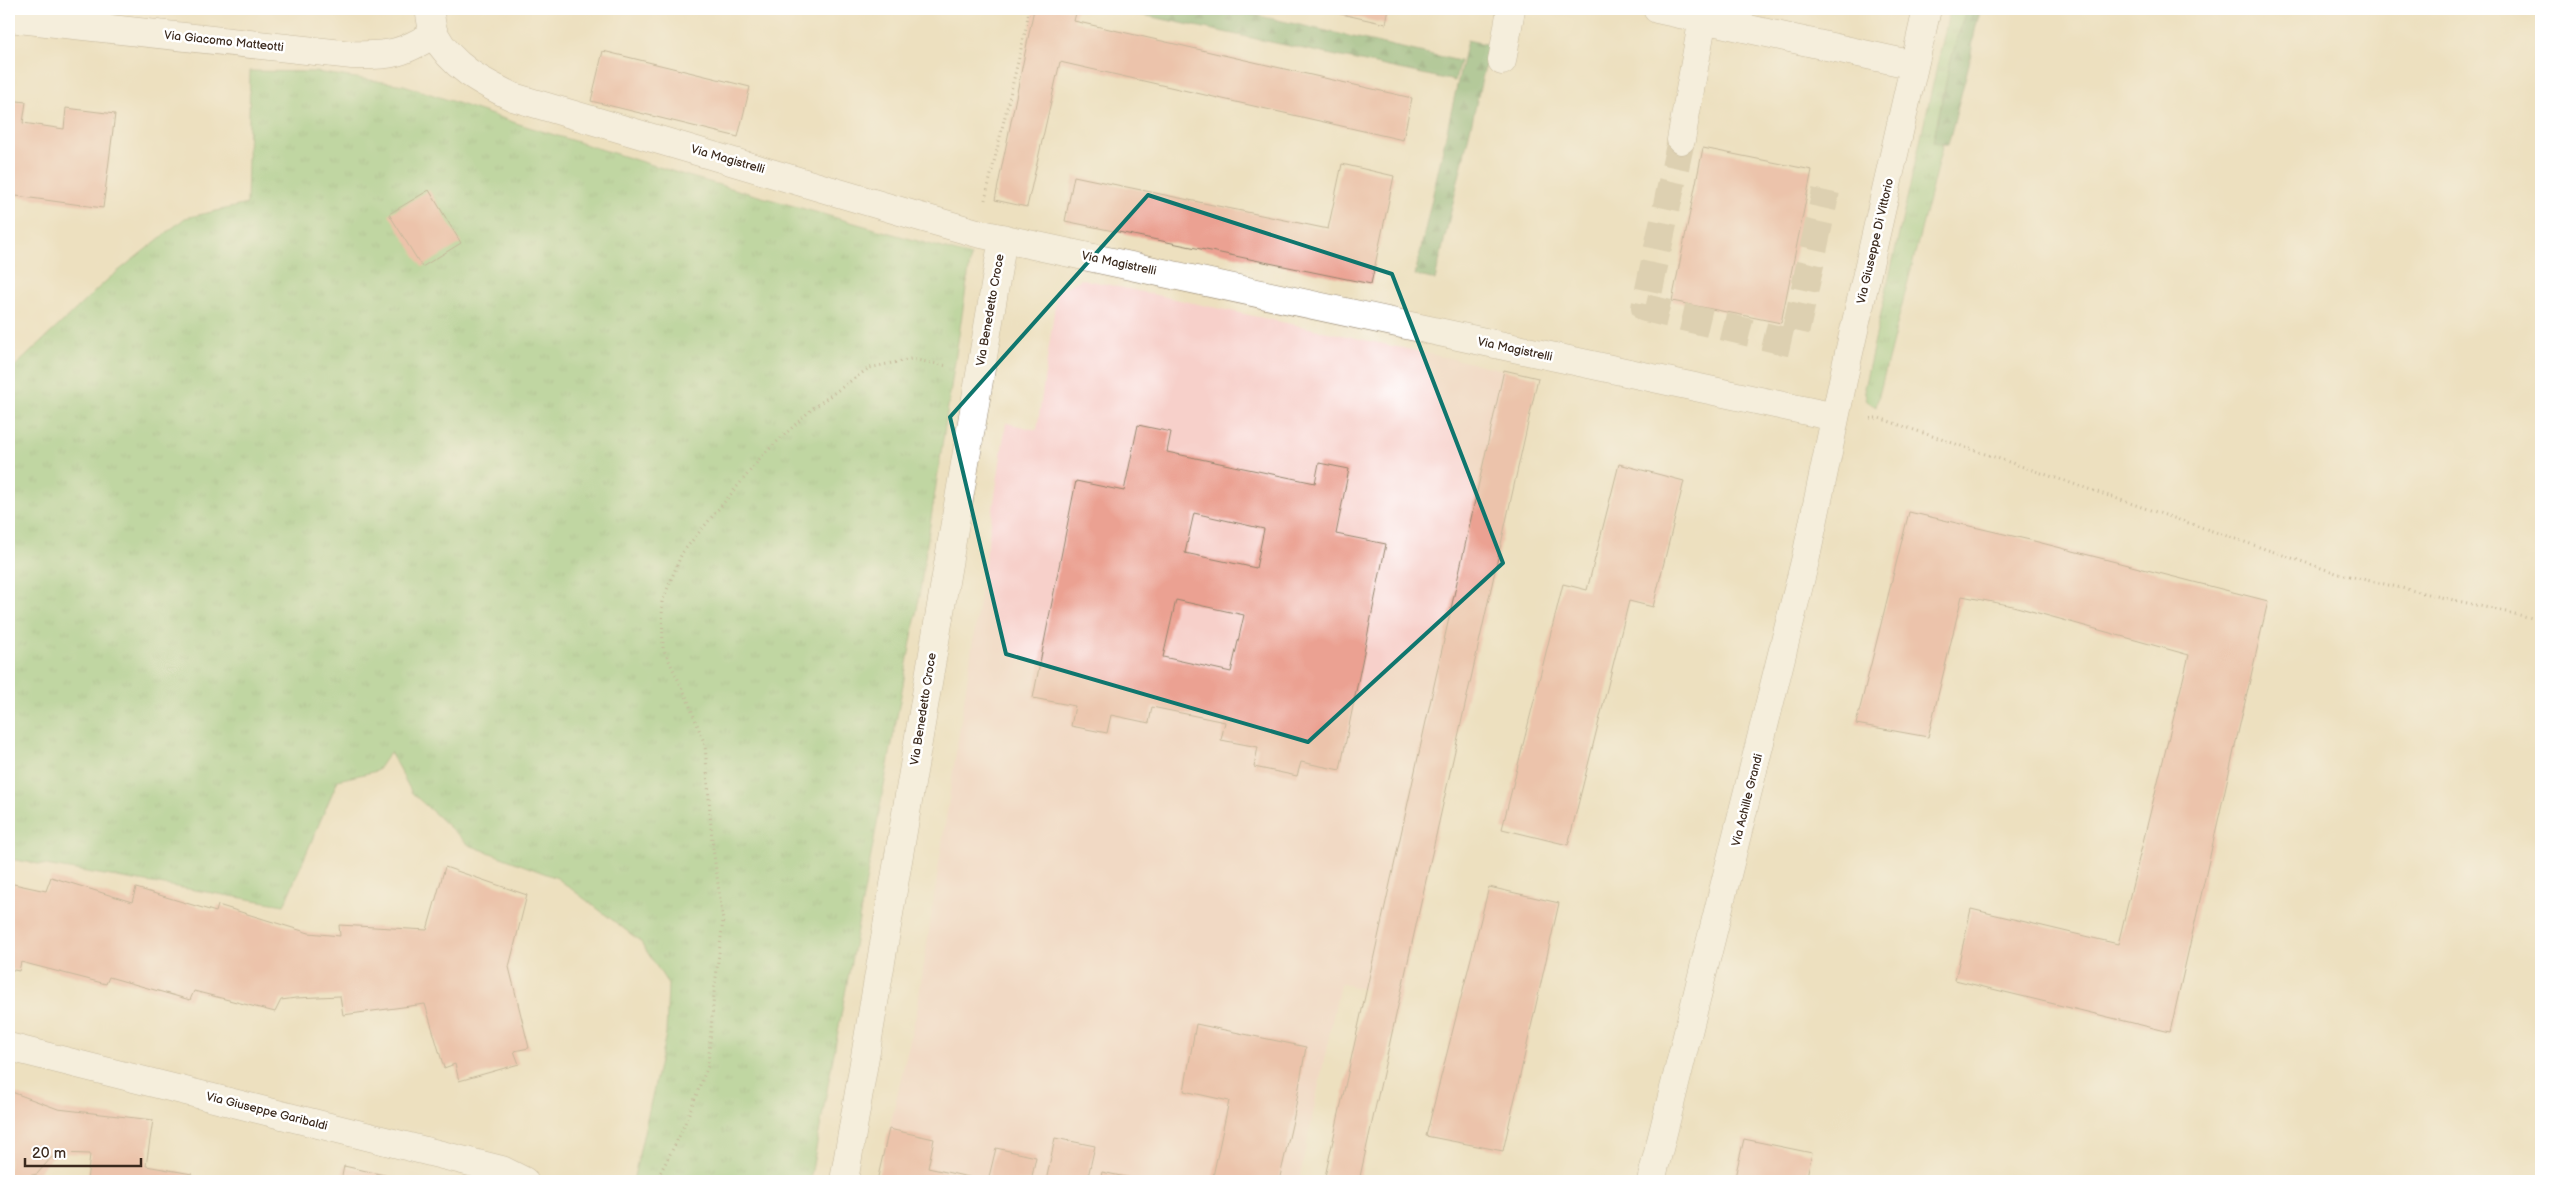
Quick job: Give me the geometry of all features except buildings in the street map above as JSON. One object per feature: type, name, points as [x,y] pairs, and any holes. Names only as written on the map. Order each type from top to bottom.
[{"type":"street","points":[[1502,61],[1511,9]]},
{"type":"street","points":[[1657,9],[1914,65]]},
{"type":"street","name":"Via Giuseppe Di Vittorio","points":[[1835,417],[1927,9]]},
{"type":"street","name":"Via Giacomo Matteotti","points":[[9,18],[352,55],[384,56],[408,50],[431,21]]},
{"type":"street","points":[[1681,140],[1703,18]]},
{"type":"street","name":"Via Magistrelli","points":[[431,21],[453,61],[479,80],[513,97],[990,235],[1835,417]]},
{"type":"street","name":"Via Benedetto Croce","points":[[844,1181],[980,370],[990,235]]},
{"type":"street","name":"Via Achille Grandi","points":[[1651,1181],[1804,566],[1835,417]]},
{"type":"street","name":"Via Giuseppe Garibaldi","points":[[9,1047],[502,1170],[524,1181]]},
{"type":"path","points":[[990,235],[1028,9]]},
{"type":"path","points":[[656,1181],[681,1133],[708,1066],[723,921],[712,840],[705,745],[686,696],[663,648],[662,602],[682,553],[765,453],[813,408],[869,368],[911,359],[980,370]]},
{"type":"path","points":[[1835,417],[1879,418],[2336,573],[2541,620]]},
{"type":"highlighted area","points":[[1148,195],[1392,274],[1503,563],[1308,742],[1006,654],[950,417]]},
{"type":"shaded area","points":[[1082,279],[1504,370],[1366,990],[1340,983],[1299,1181],[877,1181],[917,1010],[1006,423],[1037,430],[1057,291]]},
{"type":"green space","points":[[1114,9],[1229,9],[1460,61],[1455,81]]},
{"type":"green space","points":[[1950,9],[1981,9],[1949,120],[1876,407],[1867,401],[1864,388]]},
{"type":"green space","points":[[1966,9],[1979,9],[1969,64],[1948,145],[1933,142],[1950,63]]},
{"type":"green space","points":[[1467,40],[1490,45],[1435,280],[1415,275]]},
{"type":"green space","points":[[250,71],[316,72],[404,85],[519,124],[688,176],[971,256],[917,610],[810,1181],[633,1181],[666,1034],[668,984],[640,941],[557,878],[469,845],[412,793],[390,752],[377,771],[338,780],[284,905],[9,859],[9,372],[107,280],[185,218],[247,204]]},
{"type":"tunnel","points":[[1681,140],[1645,308],[1793,343],[1826,191]]}]
